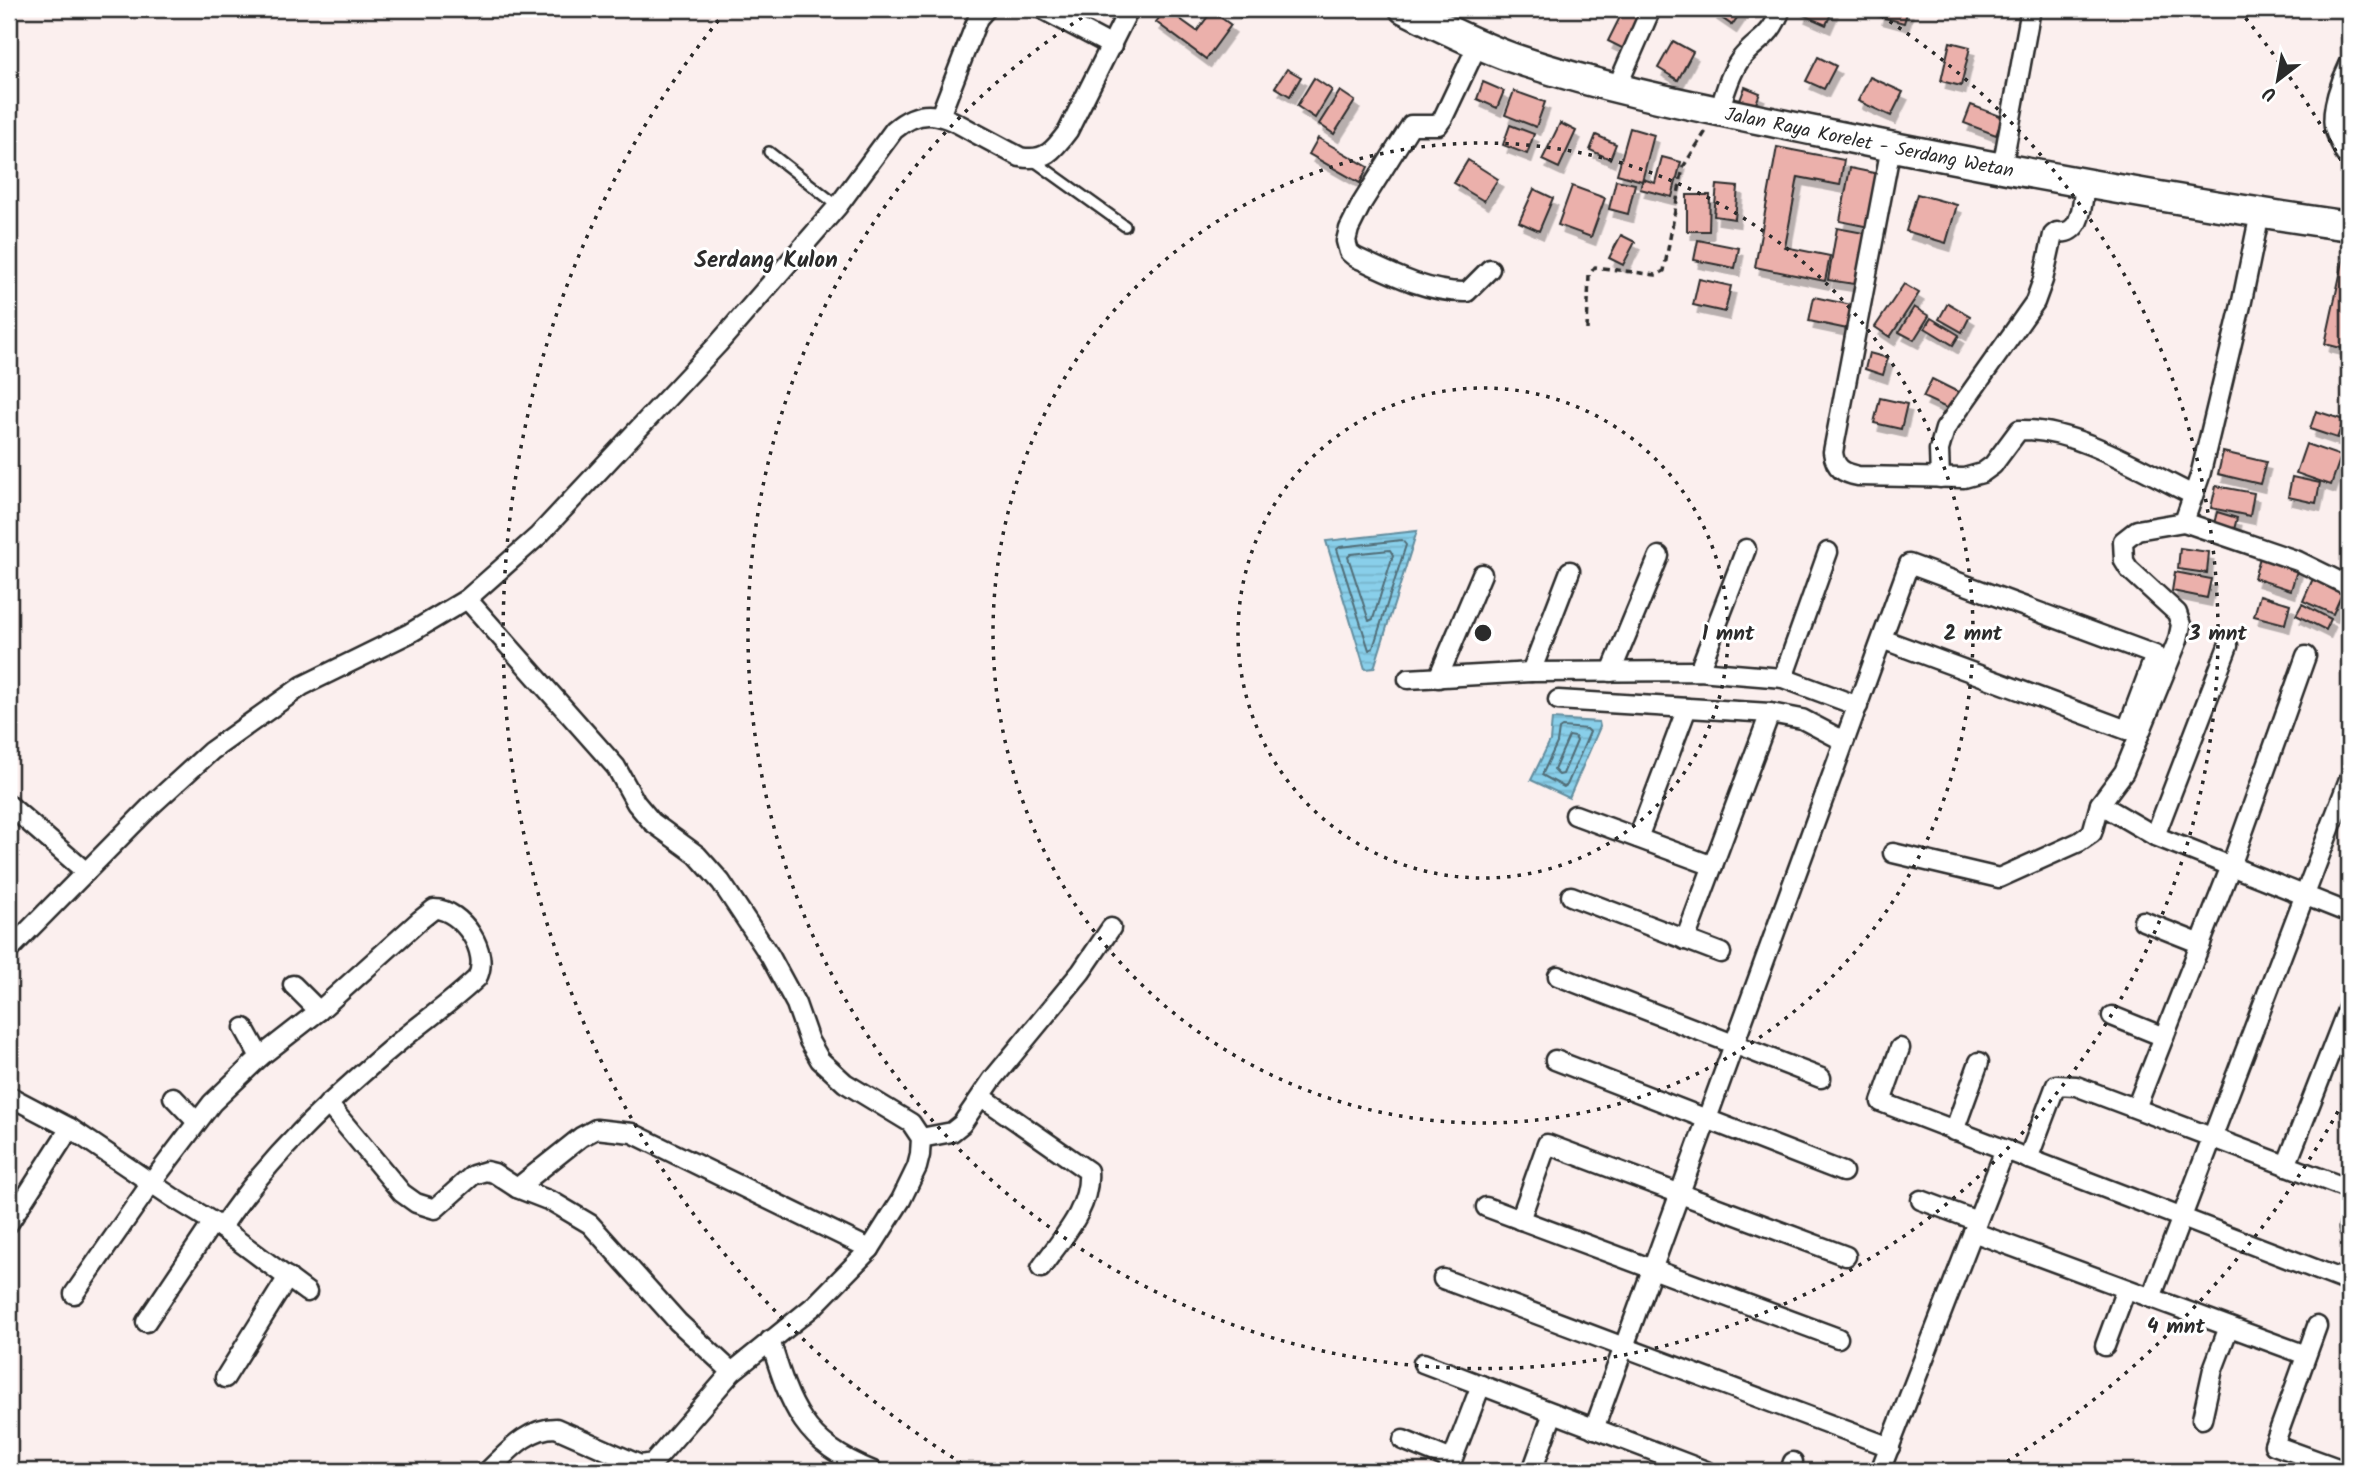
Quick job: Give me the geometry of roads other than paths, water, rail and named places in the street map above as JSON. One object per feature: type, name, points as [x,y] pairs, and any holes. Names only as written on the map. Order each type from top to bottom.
[{"type":"main road","name":"Jalan Raya Korelet - Serdang Wetan","points":[[1405,9],[1511,57],[1617,87],[1719,111],[2085,184],[2260,214],[2349,226]]},
{"type":"street","points":[[1042,9],[1112,46]]},
{"type":"street","points":[[9,950],[154,803],[211,751],[302,686],[410,633],[467,600],[538,536],[718,344],[838,205],[894,130],[903,123],[914,116],[950,118],[1020,157],[1032,159],[1043,157],[1056,148],[1068,131],[1129,9]]},
{"type":"street","points":[[1617,87],[1651,9]]},
{"type":"street","points":[[1719,111],[1732,73],[1749,50],[1770,33],[1781,9]]},
{"type":"street","points":[[2002,168],[2031,9]]},
{"type":"street","points":[[940,116],[976,12]]},
{"type":"street","points":[[1478,44],[1443,118],[1438,125],[1412,125],[1362,203],[1346,241],[1349,252],[1355,257],[1407,280],[1448,293],[1467,292],[1490,269]]},
{"type":"street","points":[[2345,154],[2334,126],[2334,116],[2349,65]]},
{"type":"street","points":[[1891,146],[1833,452],[1834,461],[1846,474],[1858,476],[1964,478],[1982,473],[1993,465],[2019,430],[2036,430],[2077,440],[2193,495]]},
{"type":"street","points":[[1940,478],[1939,450],[1945,429],[2035,302],[2053,235],[2074,229],[2078,222],[2085,184]]},
{"type":"street","points":[[2184,522],[2242,301],[2260,214]]},
{"type":"street","points":[[1893,853],[1999,878],[2092,833],[2100,804],[2124,772],[2178,640],[2181,625],[2177,613],[2129,569],[2124,561],[2123,541],[2137,530],[2184,522],[2298,561],[2349,586]]},
{"type":"street","points":[[1699,671],[1746,549]]},
{"type":"street","points":[[1783,678],[1828,552]]},
{"type":"street","points":[[1611,671],[1659,556]]},
{"type":"street","points":[[1594,1429],[1909,564],[2155,655],[2127,730],[1882,639]]},
{"type":"street","points":[[1531,672],[1570,571]]},
{"type":"street","points":[[1438,678],[1482,574]]},
{"type":"street","points":[[467,600],[616,767],[636,803],[652,822],[697,855],[721,882],[770,956],[796,1004],[809,1041],[820,1060],[845,1083],[911,1123],[921,1138],[917,1167],[901,1200],[870,1249],[815,1305],[732,1372],[648,1468],[556,1428],[547,1428],[535,1431],[488,1471]]},
{"type":"street","points":[[2155,836],[2228,646]]},
{"type":"street","points":[[2136,1108],[2231,866],[2306,656]]},
{"type":"street","points":[[1408,679],[1531,672],[1699,671],[1783,678],[1857,706]]},
{"type":"street","points":[[1559,700],[1770,713],[1802,719],[1844,741]]},
{"type":"street","points":[[1638,838],[1687,708]]},
{"type":"street","points":[[1685,940],[1770,713]]},
{"type":"street","points":[[2151,1298],[2349,779]]},
{"type":"street","points":[[2100,804],[2155,836],[2349,913]]},
{"type":"street","points":[[9,805],[86,872]]},
{"type":"street","points":[[1575,815],[1713,866]]},
{"type":"street","points":[[1572,896],[1721,953]]},
{"type":"street","points":[[74,1294],[152,1182],[212,1103],[260,1057],[319,1011],[434,909],[448,913],[460,922],[478,942],[482,964],[477,978],[328,1104],[271,1160],[217,1225],[146,1322]]},
{"type":"street","points":[[2143,921],[2201,944]]},
{"type":"street","points":[[921,1138],[952,1132],[962,1124],[992,1080],[1081,972],[1111,928]]},
{"type":"street","points":[[1558,976],[1821,1078]]},
{"type":"street","points":[[293,985],[319,1011]]},
{"type":"street","points":[[2286,1166],[2349,1005]]},
{"type":"street","points":[[2112,1016],[2164,1037]]},
{"type":"street","points":[[244,1028],[260,1057]]},
{"type":"street","points":[[1900,1048],[1881,1102],[2349,1282]]},
{"type":"street","points":[[1555,1060],[1843,1172]]},
{"type":"street","points":[[1954,1131],[1979,1062]]},
{"type":"street","points":[[2028,1159],[2056,1085],[2076,1086],[2349,1189]]},
{"type":"street","points":[[9,1097],[70,1128],[172,1198],[217,1225],[307,1292]]},
{"type":"street","points":[[173,1097],[197,1122]]},
{"type":"street","points":[[982,1097],[1088,1171],[1089,1186],[1085,1201],[1041,1268]]},
{"type":"street","points":[[328,1104],[402,1193],[416,1203],[435,1209],[472,1175],[486,1171],[517,1188],[553,1202],[590,1224],[678,1322],[732,1372]]},
{"type":"street","points":[[9,1223],[70,1128]]},
{"type":"street","points":[[517,1188],[581,1137],[596,1129],[632,1133],[870,1249]]},
{"type":"street","points":[[1520,1220],[1547,1144],[1846,1256]]},
{"type":"street","points":[[1880,1471],[2005,1150]]},
{"type":"street","points":[[1921,1200],[1975,1227],[2126,1289],[2306,1355]]},
{"type":"street","points":[[1486,1207],[1838,1338]]},
{"type":"street","points":[[225,1378],[288,1277]]},
{"type":"street","points":[[1443,1279],[1890,1447]]},
{"type":"street","points":[[2105,1346],[2126,1289]]},
{"type":"street","points":[[2317,1326],[2274,1445],[2346,1471]]},
{"type":"street","points":[[2202,1419],[2213,1369],[2229,1327]]},
{"type":"street","points":[[769,1340],[794,1407],[817,1438],[845,1460],[873,1471]]},
{"type":"street","points":[[1423,1363],[1706,1471]]},
{"type":"street","points":[[1403,1440],[1450,1466],[1481,1385]]},
{"type":"street","points":[[1532,1471],[1553,1413]]},
{"type":"lane","points":[[769,152],[838,205]]},
{"type":"lane","points":[[1032,159],[1125,226]]},
{"type":"water","points":[[1417,531],[1374,668],[1365,669],[1326,541]]},
{"type":"water","points":[[1552,719],[1599,722],[1600,727],[1569,798],[1531,780],[1550,741]]},
{"type":"district","name":"Serdang Kulon","points":[[766,259]]}]
